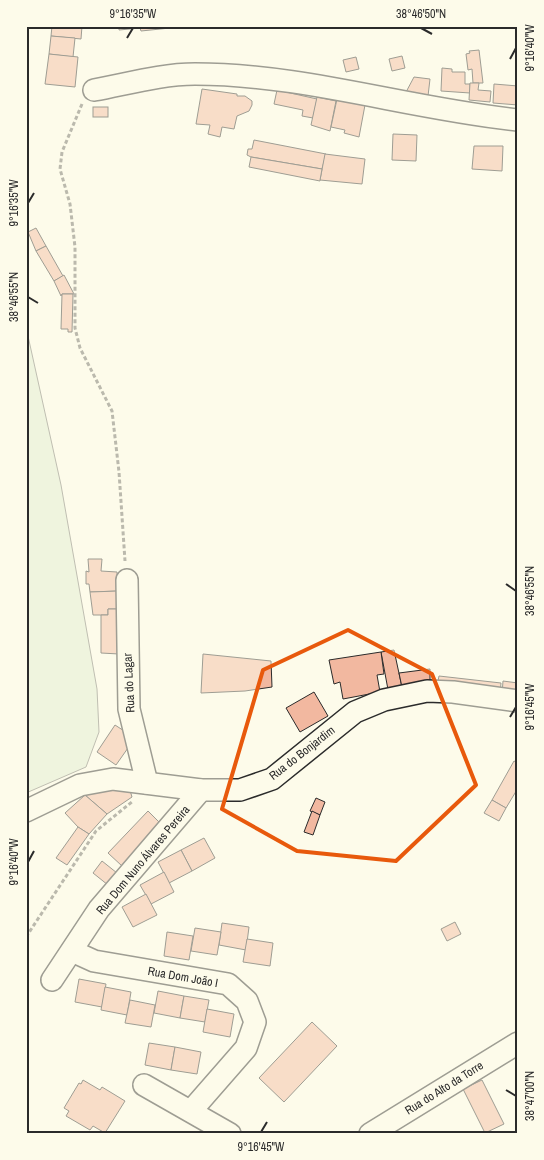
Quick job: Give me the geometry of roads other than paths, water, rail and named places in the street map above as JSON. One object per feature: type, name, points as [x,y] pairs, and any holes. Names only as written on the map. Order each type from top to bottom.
[{"type":"street","points":[[94,90],[168,76],[194,74],[241,76],[317,85],[476,115],[517,117]]},
{"type":"street","name":"Rua do Lagar","points":[[127,580],[129,709],[147,783]]},
{"type":"street","name":"Rua do Bonjardim","points":[[26,811],[80,784],[113,779],[201,790],[240,790],[272,779],[355,712],[384,700],[427,691],[453,692],[518,701]]},
{"type":"street","name":"Rua Dom Nuno Álvares Pereira","points":[[52,980],[99,909],[201,790]]},
{"type":"street","name":"Rua Dom João I","points":[[72,951],[94,961],[228,984],[248,1001],[255,1022],[246,1048],[191,1111]]},
{"type":"street","name":"Rua do Alto da Torre","points":[[370,1134],[518,1042]]},
{"type":"street","points":[[144,1085],[230,1134]]}]
